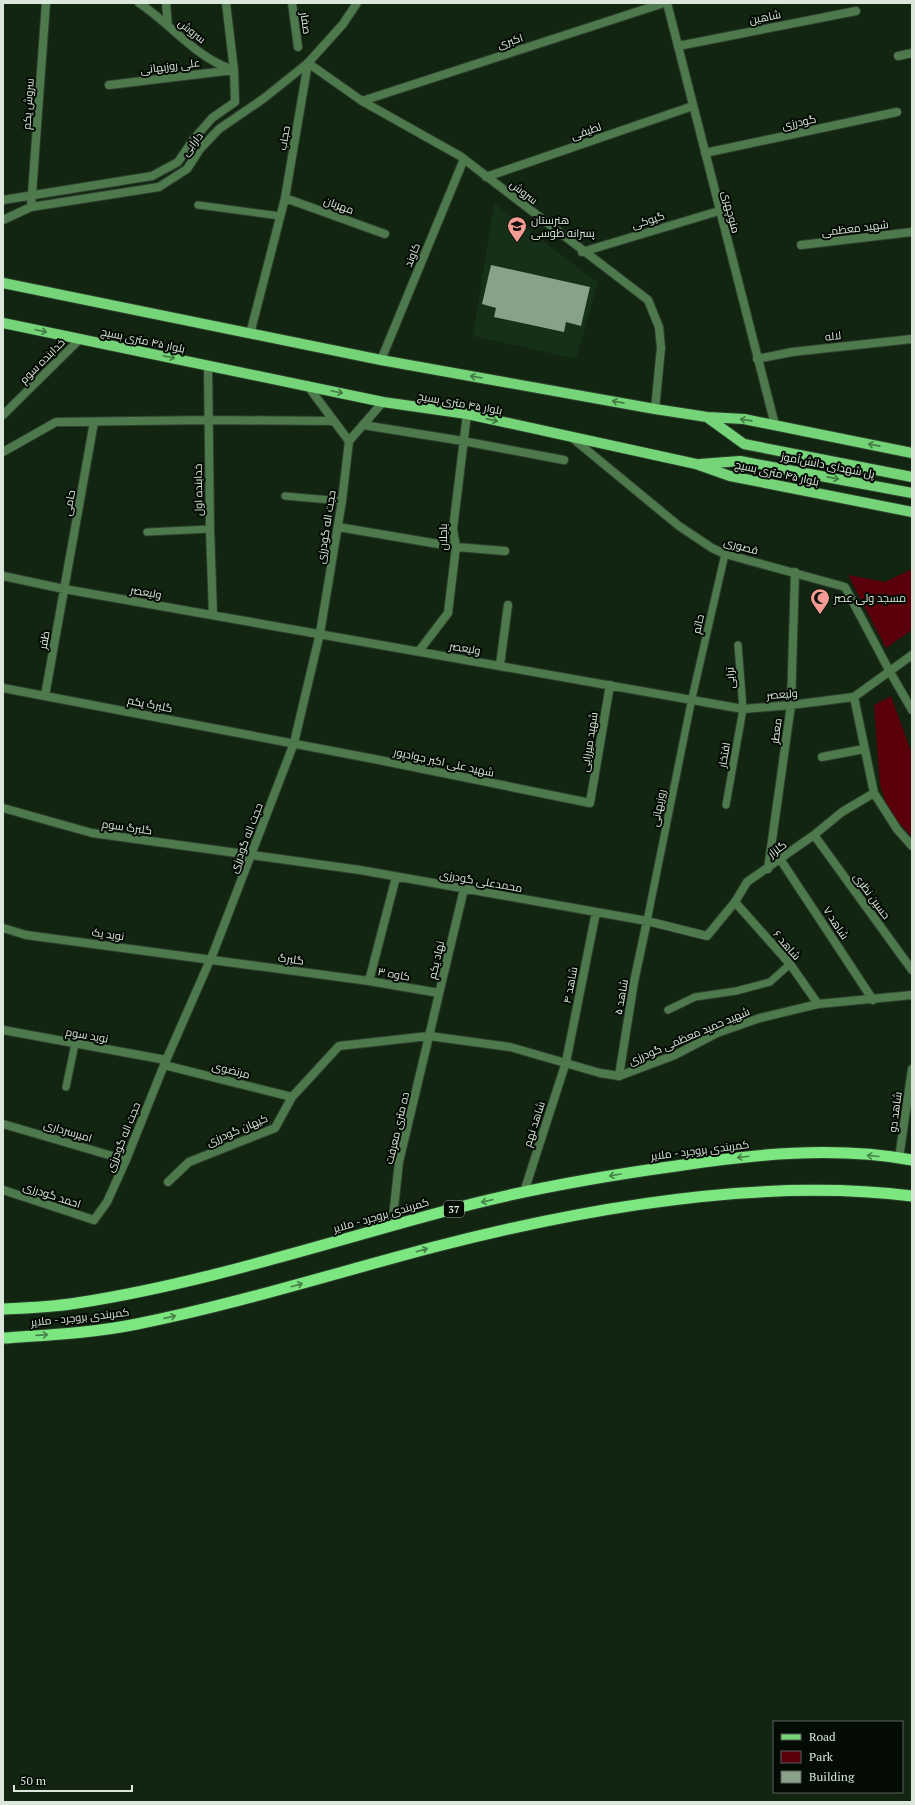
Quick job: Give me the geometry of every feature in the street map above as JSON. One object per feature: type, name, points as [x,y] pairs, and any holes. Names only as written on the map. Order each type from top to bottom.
[{"type":"highway","name":"کمربندی بروجرد - ملایر","points":[[3,1310],[76,1304],[157,1288],[230,1270],[441,1212],[524,1192],[627,1172],[748,1156],[843,1153],[912,1160]]},
{"type":"highway","name":"کمربندی بروجرد - ملایر","points":[[3,1338],[84,1332],[136,1324],[278,1290],[497,1231],[601,1210],[654,1202],[818,1190],[882,1192],[912,1196]]},
{"type":"main road","points":[[3,283],[381,360],[655,409],[707,417],[744,419],[912,453]]},
{"type":"main road","name":"بلوار ۴۵ متری بسیج","points":[[3,323],[384,402],[467,414],[571,438],[696,464],[730,476],[912,512]]},
{"type":"main road","name":"پل شهدای دانش‌آموز","points":[[707,417],[744,444],[912,477]]},
{"type":"main road","name":"پل شهدای دانش‌آموز","points":[[696,464],[740,460],[912,493]]},
{"type":"street","name":"سروش یکم","points":[[31,208],[46,3]]},
{"type":"street","name":"سروش","points":[[139,3],[219,65],[234,70]]},
{"type":"street","points":[[166,3],[168,26]]},
{"type":"street","points":[[3,200],[152,176],[178,162],[193,140],[212,118],[235,102],[234,70],[226,3]]},
{"type":"street","name":"صفار","points":[[292,3],[298,47]]},
{"type":"street","name":"دارابی","points":[[3,220],[31,208],[159,187],[187,169],[200,149],[219,129],[263,99],[308,63],[343,24],[357,3]]},
{"type":"street","name":"اکبری","points":[[362,101],[664,3]]},
{"type":"street","name":"منوچهری","points":[[667,3],[774,425]]},
{"type":"street","name":"شاهین","points":[[678,46],[856,11]]},
{"type":"street","points":[[898,56],[912,53]]},
{"type":"street","name":"سروش","points":[[308,63],[362,101],[464,159],[582,252],[648,300],[659,327],[661,348],[655,409]]},
{"type":"street","name":"حجاب","points":[[250,334],[285,198],[308,63]]},
{"type":"street","name":"علی روزبهانی","points":[[109,85],[234,70]]},
{"type":"street","name":"لطیفی","points":[[486,177],[693,106]]},
{"type":"street","name":"گودرزی","points":[[705,153],[897,112]]},
{"type":"street","name":"کاوند","points":[[381,360],[464,159]]},
{"type":"street","name":"مهربان","points":[[285,198],[385,234]]},
{"type":"street","name":"گیوکی","points":[[582,252],[719,210]]},
{"type":"street","name":"شهید معظمی","points":[[801,245],[912,232]]},
{"type":"street","name":"خدابنده سوم","points":[[3,415],[80,339]]},
{"type":"street","name":"لاله","points":[[757,359],[792,352],[912,339]]},
{"type":"street","name":"خدابنده اول","points":[[208,365],[210,530],[213,615]]},
{"type":"street","points":[[307,385],[349,441],[384,402]]},
{"type":"street","name":"باجلان","points":[[419,651],[448,613],[456,547],[453,529],[467,414]]},
{"type":"street","points":[[3,452],[56,422],[208,420],[333,421]]},
{"type":"street","name":"حامی","points":[[64,589],[94,422]]},
{"type":"street","points":[[363,425],[463,441],[564,460]]},
{"type":"street","name":"قصوری","points":[[571,438],[679,526],[712,548],[725,554],[795,572],[845,587],[890,672]]},
{"type":"street","name":"حجت اله گودرزی","points":[[94,1220],[107,1202],[126,1160],[165,1063],[210,959],[294,743],[320,633],[342,501],[349,441]]},
{"type":"street","points":[[338,527],[456,547],[505,552]]},
{"type":"street","name":"معطر","points":[[768,869],[791,705],[795,572]]},
{"type":"street","name":"ولیعصر","points":[[3,576],[64,589],[610,685],[692,698],[743,709],[854,697],[912,655]]},
{"type":"street","name":"ظفر","points":[[45,696],[64,589]]},
{"type":"street","points":[[500,665],[508,605]]},
{"type":"street","points":[[890,672],[912,710]]},
{"type":"street","name":"شهید میرزایی","points":[[590,803],[610,685]]},
{"type":"street","name":"گلبرگ یکم","points":[[3,688],[294,743]]},
{"type":"street","points":[[854,697],[874,793],[897,829],[912,846]]},
{"type":"street","name":"شهید علی اکبر جوادپور","points":[[294,743],[590,803]]},
{"type":"street","points":[[822,757],[864,749]]},
{"type":"street","name":"گلزار","points":[[707,936],[735,902],[747,882],[768,869],[842,812],[874,793]]},
{"type":"street","name":"گلبرگ سوم","points":[[3,808],[92,833],[251,855]]},
{"type":"street","name":"حسین نظری","points":[[814,835],[912,970]]},
{"type":"street","name":"محمدعلی گودرزی","points":[[251,855],[396,876],[647,921],[707,936]]},
{"type":"street","name":"شاهد ۷","points":[[780,859],[873,1000]]},
{"type":"street","points":[[369,981],[396,876]]},
{"type":"street","name":"نهاد یکم","points":[[429,1036],[464,889]]},
{"type":"street","name":"شاهد ۶","points":[[735,902],[790,964],[818,1004]]},
{"type":"street","name":"شاهد ۴","points":[[566,1062],[596,912]]},
{"type":"street","name":"شاهد ۵","points":[[619,1076],[634,982],[647,921]]},
{"type":"street","name":"نوید یک","points":[[3,928],[26,935],[210,959]]},
{"type":"street","name":"گلبرگ","points":[[210,959],[369,981]]},
{"type":"street","name":"کاوه ۳","points":[[369,981],[439,993]]},
{"type":"street","name":"شهید حمید معظمی گودرزی","points":[[429,1036],[510,1047],[600,1073],[619,1076],[675,1055],[717,1034],[760,1018],[818,1004],[873,1000],[912,995]]},
{"type":"street","name":"نوید سوم","points":[[3,1030],[165,1063]]},
{"type":"street","name":"کیهان گودرزی","points":[[168,1182],[189,1162],[275,1128],[292,1097],[339,1046],[429,1036]]},
{"type":"street","name":"ده متری معرفت","points":[[392,1226],[399,1162],[429,1036]]},
{"type":"street","name":"شاهد نهم","points":[[524,1192],[566,1062]]},
{"type":"street","name":"مرتضوی","points":[[165,1063],[292,1097]]},
{"type":"street","name":"شاهد دو","points":[[899,1158],[912,1069]]},
{"type":"street","name":"امیرسرداری","points":[[3,1124],[126,1160]]},
{"type":"street","name":"احمد گودرزی","points":[[3,1190],[94,1220]]},
{"type":"lane","points":[[198,205],[280,216]]},
{"type":"lane","points":[[285,496],[342,501]]},
{"type":"lane","points":[[147,532],[210,530]]},
{"type":"lane","name":"حاتم","points":[[692,698],[725,554]]},
{"type":"lane","name":"ترابی","points":[[738,645],[743,709]]},
{"type":"lane","name":"روزبهانی","points":[[647,921],[692,698]]},
{"type":"lane","name":"افتخار","points":[[726,806],[743,709]]},
{"type":"lane","points":[[668,1010],[695,998],[736,991],[770,982],[790,964]]},
{"type":"lane","points":[[66,1087],[75,1044]]},
{"type":"shaded area","name":"هنرستان پسرانه طوسی","points":[[494,203],[598,283],[576,359],[473,336]]},
{"type":"green space","points":[[912,569],[912,630],[886,648],[848,575],[885,582]]},
{"type":"green space","points":[[891,696],[912,754],[912,837],[889,812],[880,785],[874,705]]},
{"type":"building","points":[[491,265],[590,287],[581,326],[566,322],[564,332],[494,317],[496,308],[482,304]]},
{"type":"place","name":"هنرستان پسرانه طوسی","points":[[517,243]]},
{"type":"place","name":"مسجد ولی عصر","points":[[820,615]]}]
